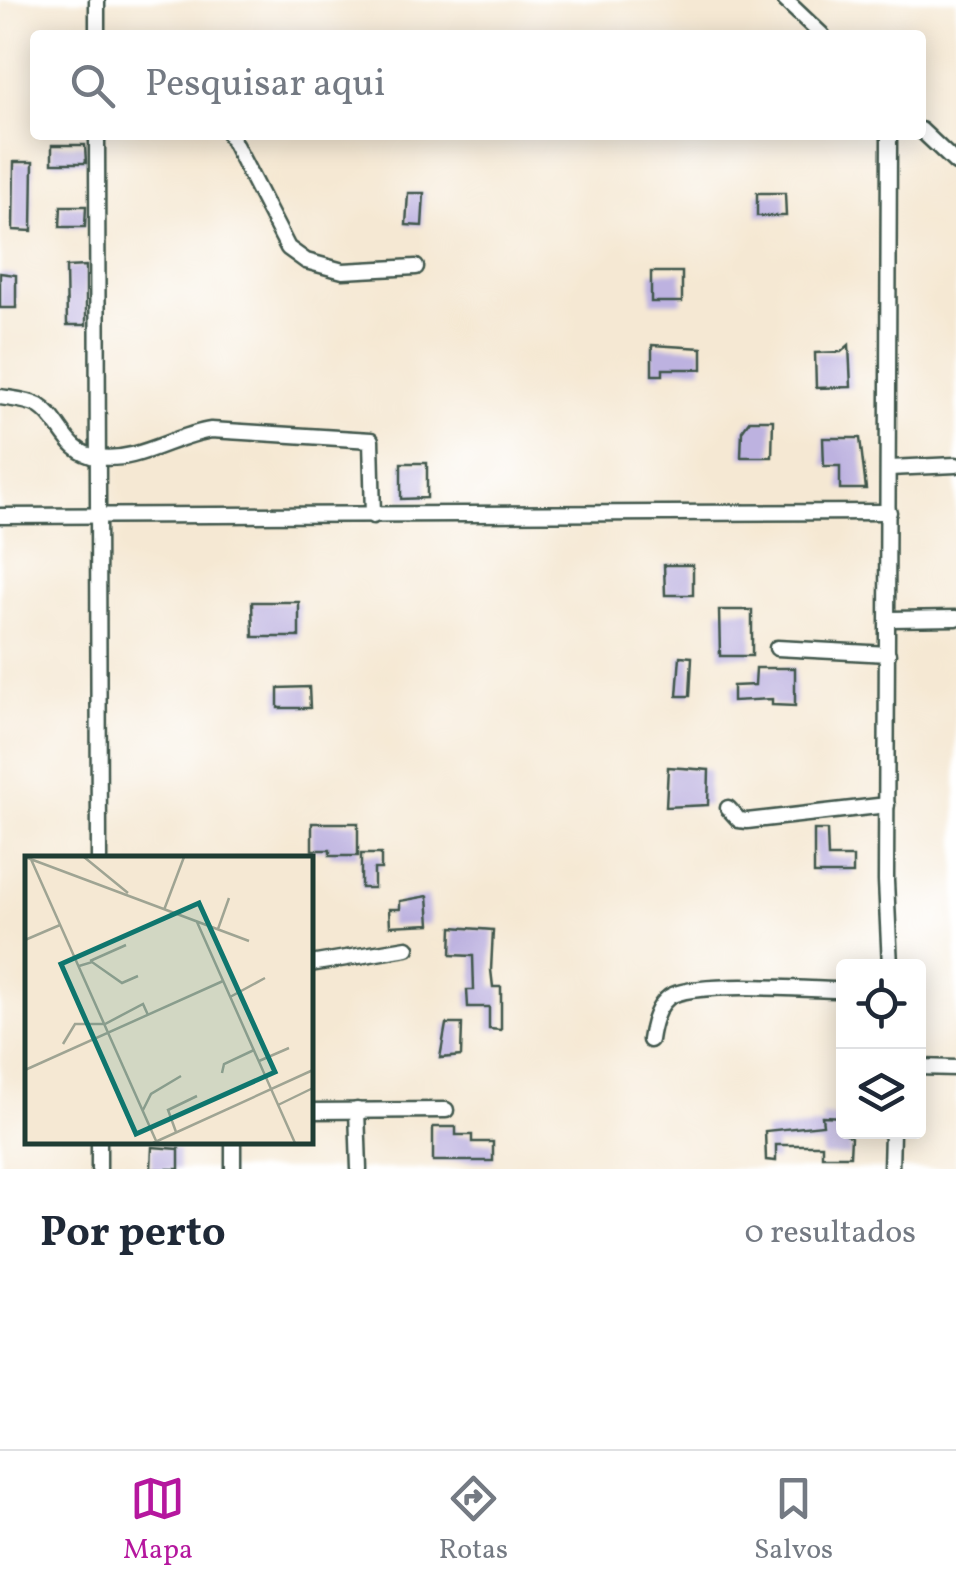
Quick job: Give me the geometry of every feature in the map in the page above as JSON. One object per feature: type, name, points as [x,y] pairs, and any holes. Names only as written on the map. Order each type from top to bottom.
[{"type":"street","points":[[96,0],[97,30]]},
{"type":"street","points":[[785,0],[817,30]]},
{"type":"street","points":[[926,135],[956,163]]},
{"type":"street","points":[[97,140],[99,856]]},
{"type":"street","points":[[233,140],[288,248],[306,262],[343,271],[416,267]]},
{"type":"street","points":[[889,140],[890,959]]},
{"type":"street","points":[[0,397],[40,407],[68,442],[99,458],[132,456],[186,434],[211,430],[371,440],[374,516]]},
{"type":"street","points":[[889,468],[956,465]]},
{"type":"street","points":[[0,516],[889,512]]},
{"type":"street","points":[[890,619],[956,618]]},
{"type":"street","points":[[777,648],[888,654]]},
{"type":"street","points":[[728,808],[739,820],[747,821],[887,805]]},
{"type":"street","points":[[312,964],[407,948]]},
{"type":"street","points":[[650,1040],[664,1004],[680,993],[750,988],[836,990]]},
{"type":"street","points":[[926,1067],[956,1068]]},
{"type":"street","points":[[312,1110],[446,1110]]},
{"type":"street","points":[[358,1110],[358,1169]]},
{"type":"street","points":[[891,1169],[892,1139]]},
{"type":"building","points":[[52,145],[85,145],[86,163],[52,163]]},
{"type":"building","points":[[14,162],[33,162],[32,231],[13,230]]},
{"type":"building","points":[[408,193],[424,193],[422,226],[406,225]]},
{"type":"building","points":[[757,193],[785,193],[786,216],[757,216]]},
{"type":"building","points":[[61,206],[86,206],[85,227],[60,227]]},
{"type":"building","points":[[86,266],[86,325],[67,325],[66,267]]},
{"type":"building","points":[[651,272],[682,272],[682,302],[651,302]]},
{"type":"building","points":[[0,273],[16,275],[16,308],[0,308]]},
{"type":"building","points":[[652,345],[702,348],[702,369],[663,369],[663,375],[652,375]]},
{"type":"building","points":[[849,345],[851,387],[816,388],[815,353],[841,352]]},
{"type":"building","points":[[750,420],[773,420],[772,457],[741,457],[742,431]]},
{"type":"building","points":[[823,438],[860,438],[866,489],[840,489],[840,466],[824,466]]},
{"type":"building","points":[[401,463],[427,463],[427,498],[401,499]]},
{"type":"building","points":[[664,565],[693,565],[693,595],[665,595]]},
{"type":"building","points":[[252,602],[299,602],[299,637],[253,637]]},
{"type":"building","points":[[719,610],[752,610],[752,656],[720,656]]},
{"type":"building","points":[[680,656],[692,657],[690,696],[677,696]]},
{"type":"building","points":[[756,668],[795,668],[795,706],[772,705],[772,699],[733,701],[733,686],[755,685]]},
{"type":"building","points":[[309,687],[310,708],[278,708],[278,688]]},
{"type":"building","points":[[668,767],[709,770],[708,805],[666,807]]},
{"type":"building","points":[[312,823],[358,823],[358,856],[330,856],[330,850],[312,850]]},
{"type":"building","points":[[814,830],[827,830],[828,857],[853,857],[853,874],[814,874]]},
{"type":"building","points":[[361,854],[381,854],[381,869],[374,869],[374,888],[361,888]]},
{"type":"building","points":[[428,896],[430,924],[390,926],[389,909],[400,909],[400,901]]},
{"type":"building","points":[[452,927],[493,930],[491,970],[493,987],[501,987],[501,1030],[489,1029],[489,1007],[468,1007],[467,990],[474,990],[473,956],[451,955]]},
{"type":"building","points":[[446,1024],[462,1024],[461,1056],[440,1058]]},
{"type":"building","points":[[822,1116],[836,1117],[836,1139],[851,1139],[850,1156],[822,1156],[822,1145],[776,1145],[776,1161],[766,1160],[765,1131],[823,1125]]},
{"type":"building","points":[[433,1127],[456,1127],[456,1135],[472,1135],[472,1142],[493,1142],[493,1161],[433,1161]]},
{"type":"building","points":[[152,1147],[179,1149],[179,1169],[151,1169]]}]
